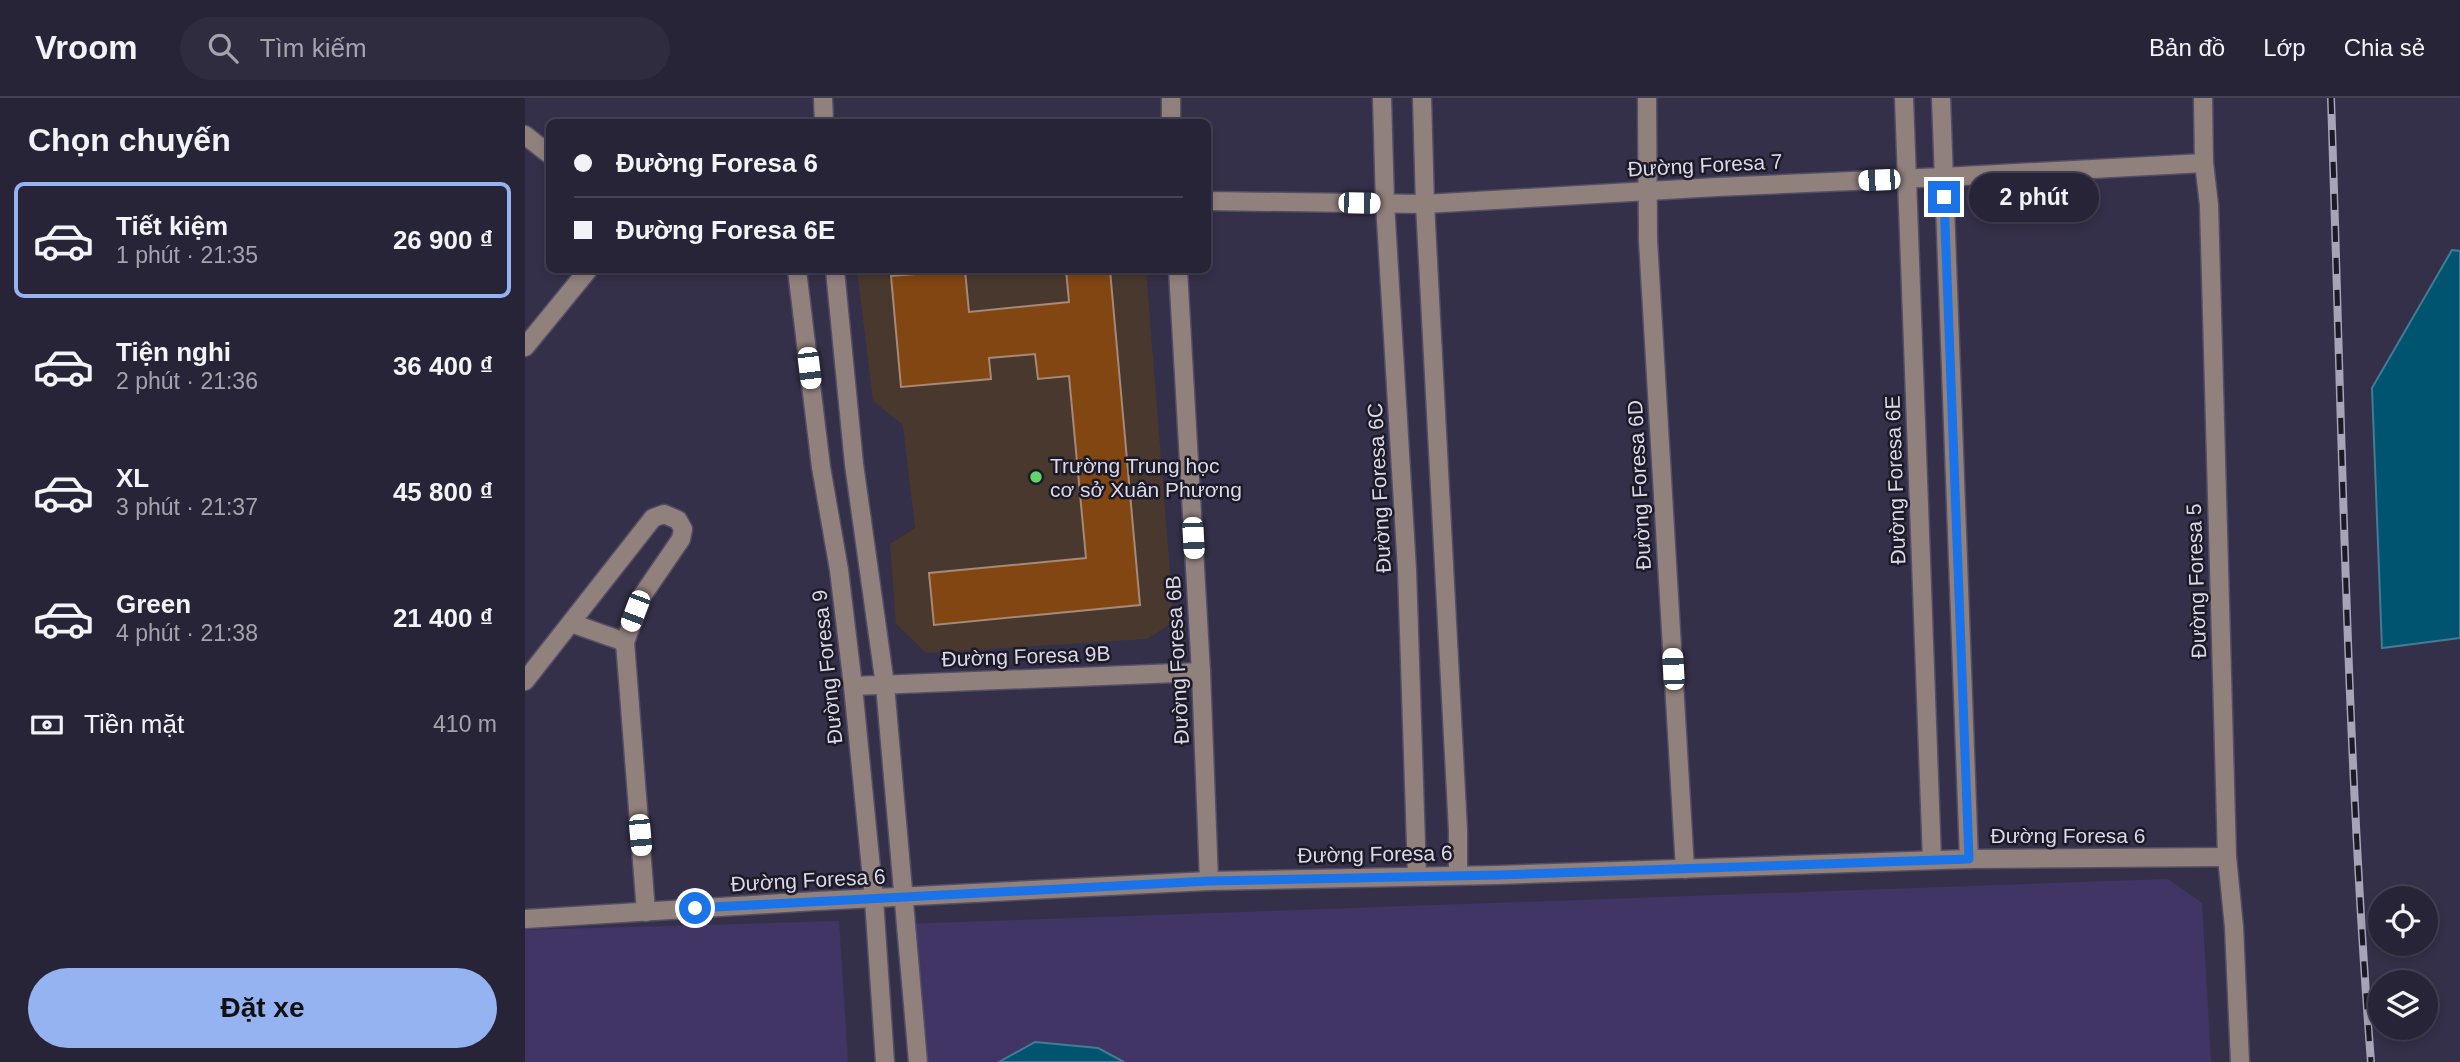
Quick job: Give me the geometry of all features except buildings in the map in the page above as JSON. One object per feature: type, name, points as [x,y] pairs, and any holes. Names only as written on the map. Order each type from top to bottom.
[{"type":"street","points":[[823,98],[824,119]]},
{"type":"street","points":[[1171,98],[1171,119]]},
{"type":"street","name":"Đường Foresa 6C","points":[[1382,98],[1384,203],[1407,570],[1417,875]]},
{"type":"street","points":[[1422,98],[1425,204],[1456,778],[1458,875]]},
{"type":"street","name":"Đường Foresa 6D","points":[[1647,98],[1647,240],[1685,869]]},
{"type":"street","name":"Đường Foresa 6E","points":[[1904,98],[1932,860]]},
{"type":"street","points":[[1941,98],[1969,859]]},
{"type":"street","name":"Đường Foresa 5","points":[[2203,98],[2204,163],[2209,205],[2227,857],[2234,928],[2239,1062]]},
{"type":"street","points":[[525,135],[546,152]]},
{"type":"street","name":"Đường Foresa 7","points":[[1211,201],[1425,204],[2204,163]]},
{"type":"street","points":[[525,347],[586,273]]},
{"type":"street","name":"Đường Foresa 9","points":[[796,273],[853,686],[874,899],[885,1062]]},
{"type":"street","points":[[835,273],[859,505],[885,685],[918,1062]]},
{"type":"street","name":"Đường Foresa 6B","points":[[1178,273],[1201,671],[1209,881]]},
{"type":"street","points":[[525,681],[653,518],[660,514],[678,520],[681,525],[681,539],[642,596],[625,642],[646,912]]},
{"type":"street","points":[[571,622],[625,642]]},
{"type":"street","name":"Đường Foresa 9B","points":[[853,686],[1201,671]]},
{"type":"street","name":"Đường Foresa 6","points":[[525,919],[1209,881],[1969,859],[2227,857]]},
{"type":"shaded area","name":"Trường Trung học cơ sở Xuân Phương","points":[[857,273],[1146,273],[1174,622],[1147,639],[926,653],[896,624],[890,544],[915,528],[903,425],[873,401]]},
{"type":"shaded area","points":[[2168,879],[2202,903],[2211,1062],[919,1062],[905,924]]},
{"type":"shaded area","points":[[839,921],[848,1062],[525,1062],[525,930]]},
{"type":"water","points":[[2452,250],[2460,251],[2460,638],[2382,648],[2372,388]]},
{"type":"water","points":[[1035,1042],[1098,1048],[1124,1062],[999,1062]]},
{"type":"railway","points":[[2331,98],[2350,701],[2371,1062]]},
{"type":"place","name":"Trường Trung học cơ sở Xuân Phương","points":[[1036,477]]},
{"type":"route","points":[[695,908],[1209,881],[1498,875],[1969,859],[1944,197]]}]
